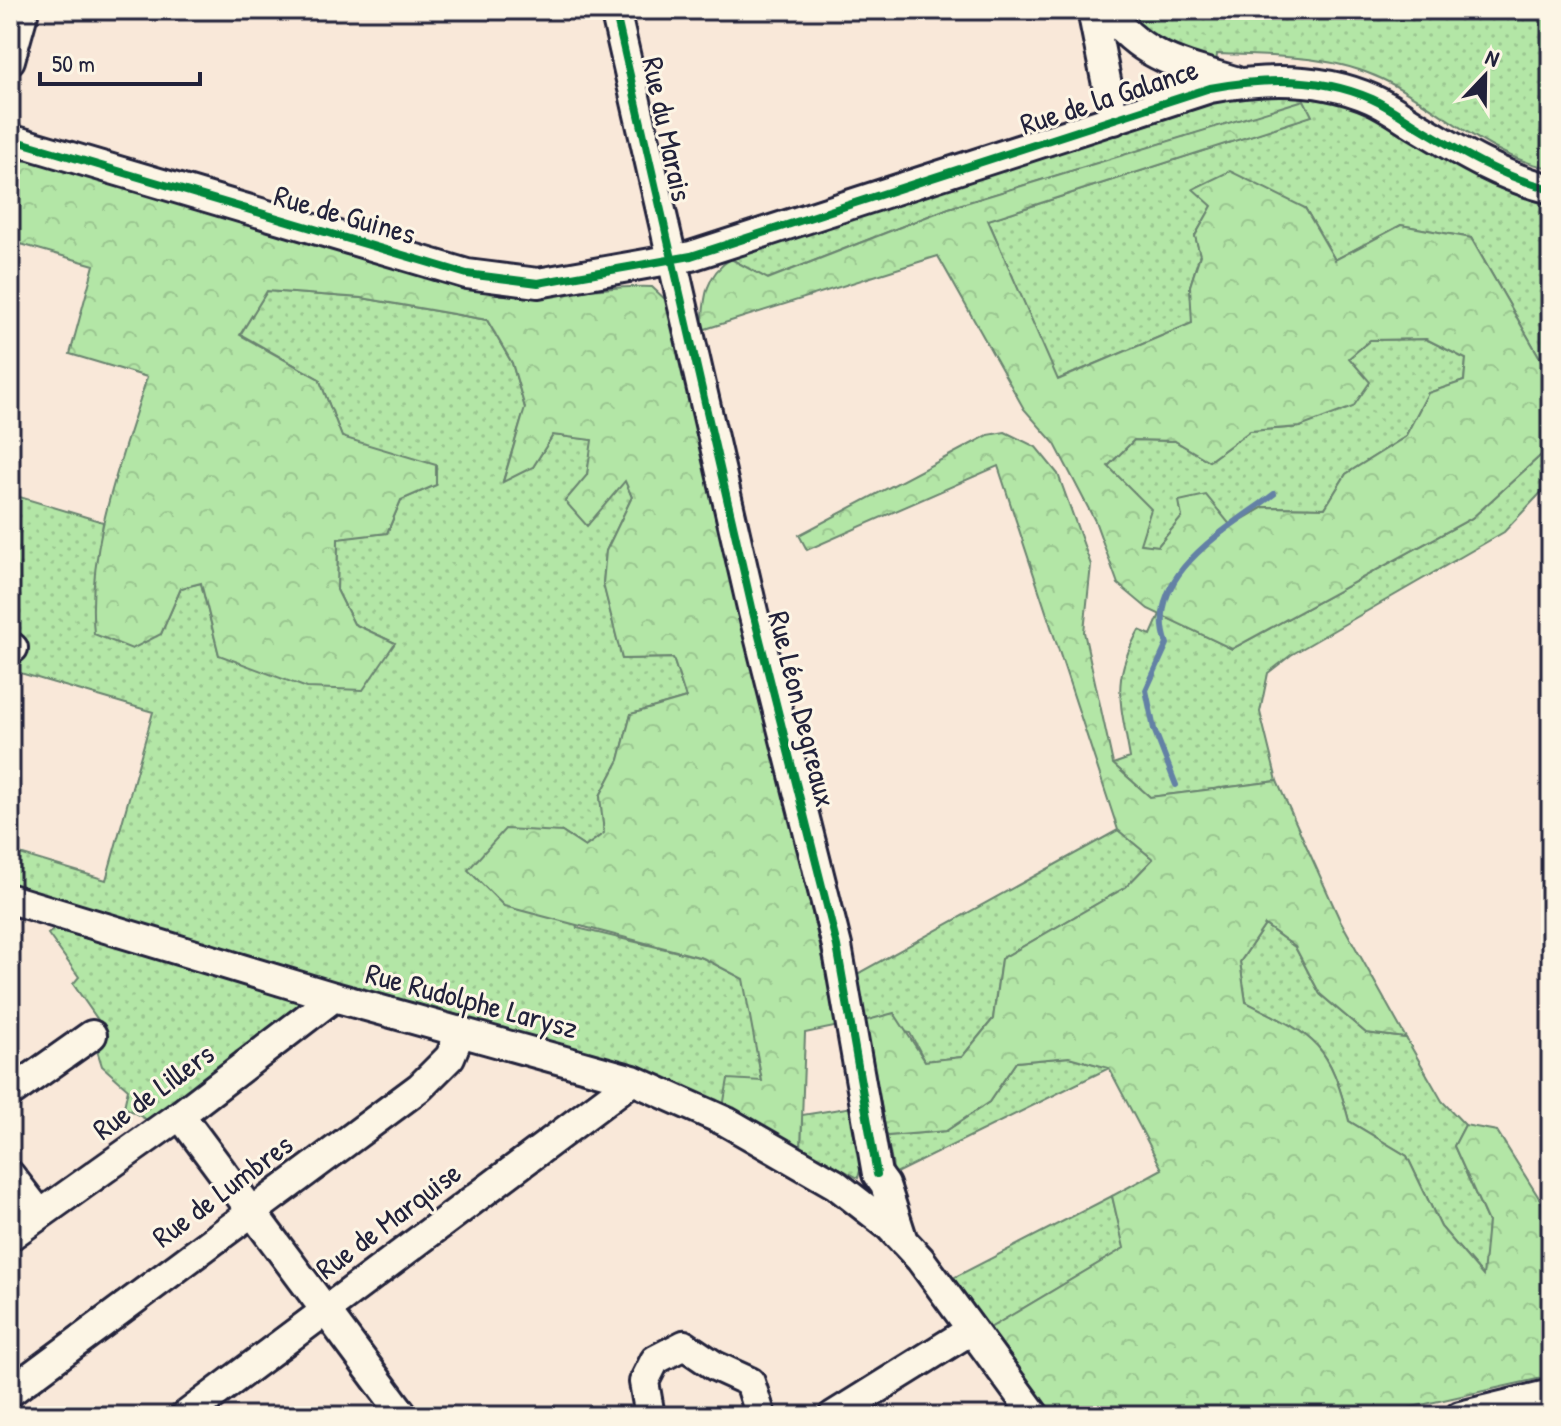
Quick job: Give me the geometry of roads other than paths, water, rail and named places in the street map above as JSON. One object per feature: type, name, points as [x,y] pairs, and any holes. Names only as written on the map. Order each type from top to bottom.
[{"type":"street","points":[[10,60],[24,10]]},
{"type":"street","name":"Rue du Marais","points":[[615,10],[672,258]]},
{"type":"street","points":[[1092,10],[1114,120]]},
{"type":"street","points":[[1106,10],[1122,32],[1161,59],[1240,82]]},
{"type":"street","name":"Rue de la Galance","points":[[672,258],[691,256],[1210,88],[1240,82],[1292,81],[1339,87],[1373,100],[1493,170],[1551,189]]},
{"type":"street","name":"Rue de Guines","points":[[10,139],[324,233],[506,282],[568,280],[672,258]]},
{"type":"street","name":"Rue Léon Degreaux","points":[[672,258],[753,612],[837,946],[877,1174],[889,1196],[896,1233],[1035,1416]]},
{"type":"street","name":"Rue Rudolphe Larysz","points":[[14,905],[633,1080],[727,1122],[859,1201],[896,1233]]},
{"type":"street","name":"Rue de Lillers","points":[[10,1236],[180,1115],[334,997]]},
{"type":"street","name":"Rue de Lumbres","points":[[10,1392],[420,1087],[450,1057],[461,1031]]},
{"type":"street","points":[[10,1093],[92,1035]]},
{"type":"street","name":"Rue de Marquise","points":[[185,1416],[633,1080]]},
{"type":"street","points":[[180,1115],[400,1414]]},
{"type":"street","points":[[859,1201],[877,1174]]},
{"type":"street","points":[[10,1175],[40,1214]]},
{"type":"street","points":[[833,1416],[971,1330]]},
{"type":"street","points":[[650,1416],[644,1382],[655,1360],[684,1345],[715,1366],[750,1382],[761,1416]]},
{"type":"street","points":[[1460,1416],[1551,1394]]},
{"type":"waterway","points":[[1176,785],[1154,729],[1146,690],[1167,644],[1163,619],[1167,596],[1178,575],[1195,556],[1214,538],[1274,494]]}]
